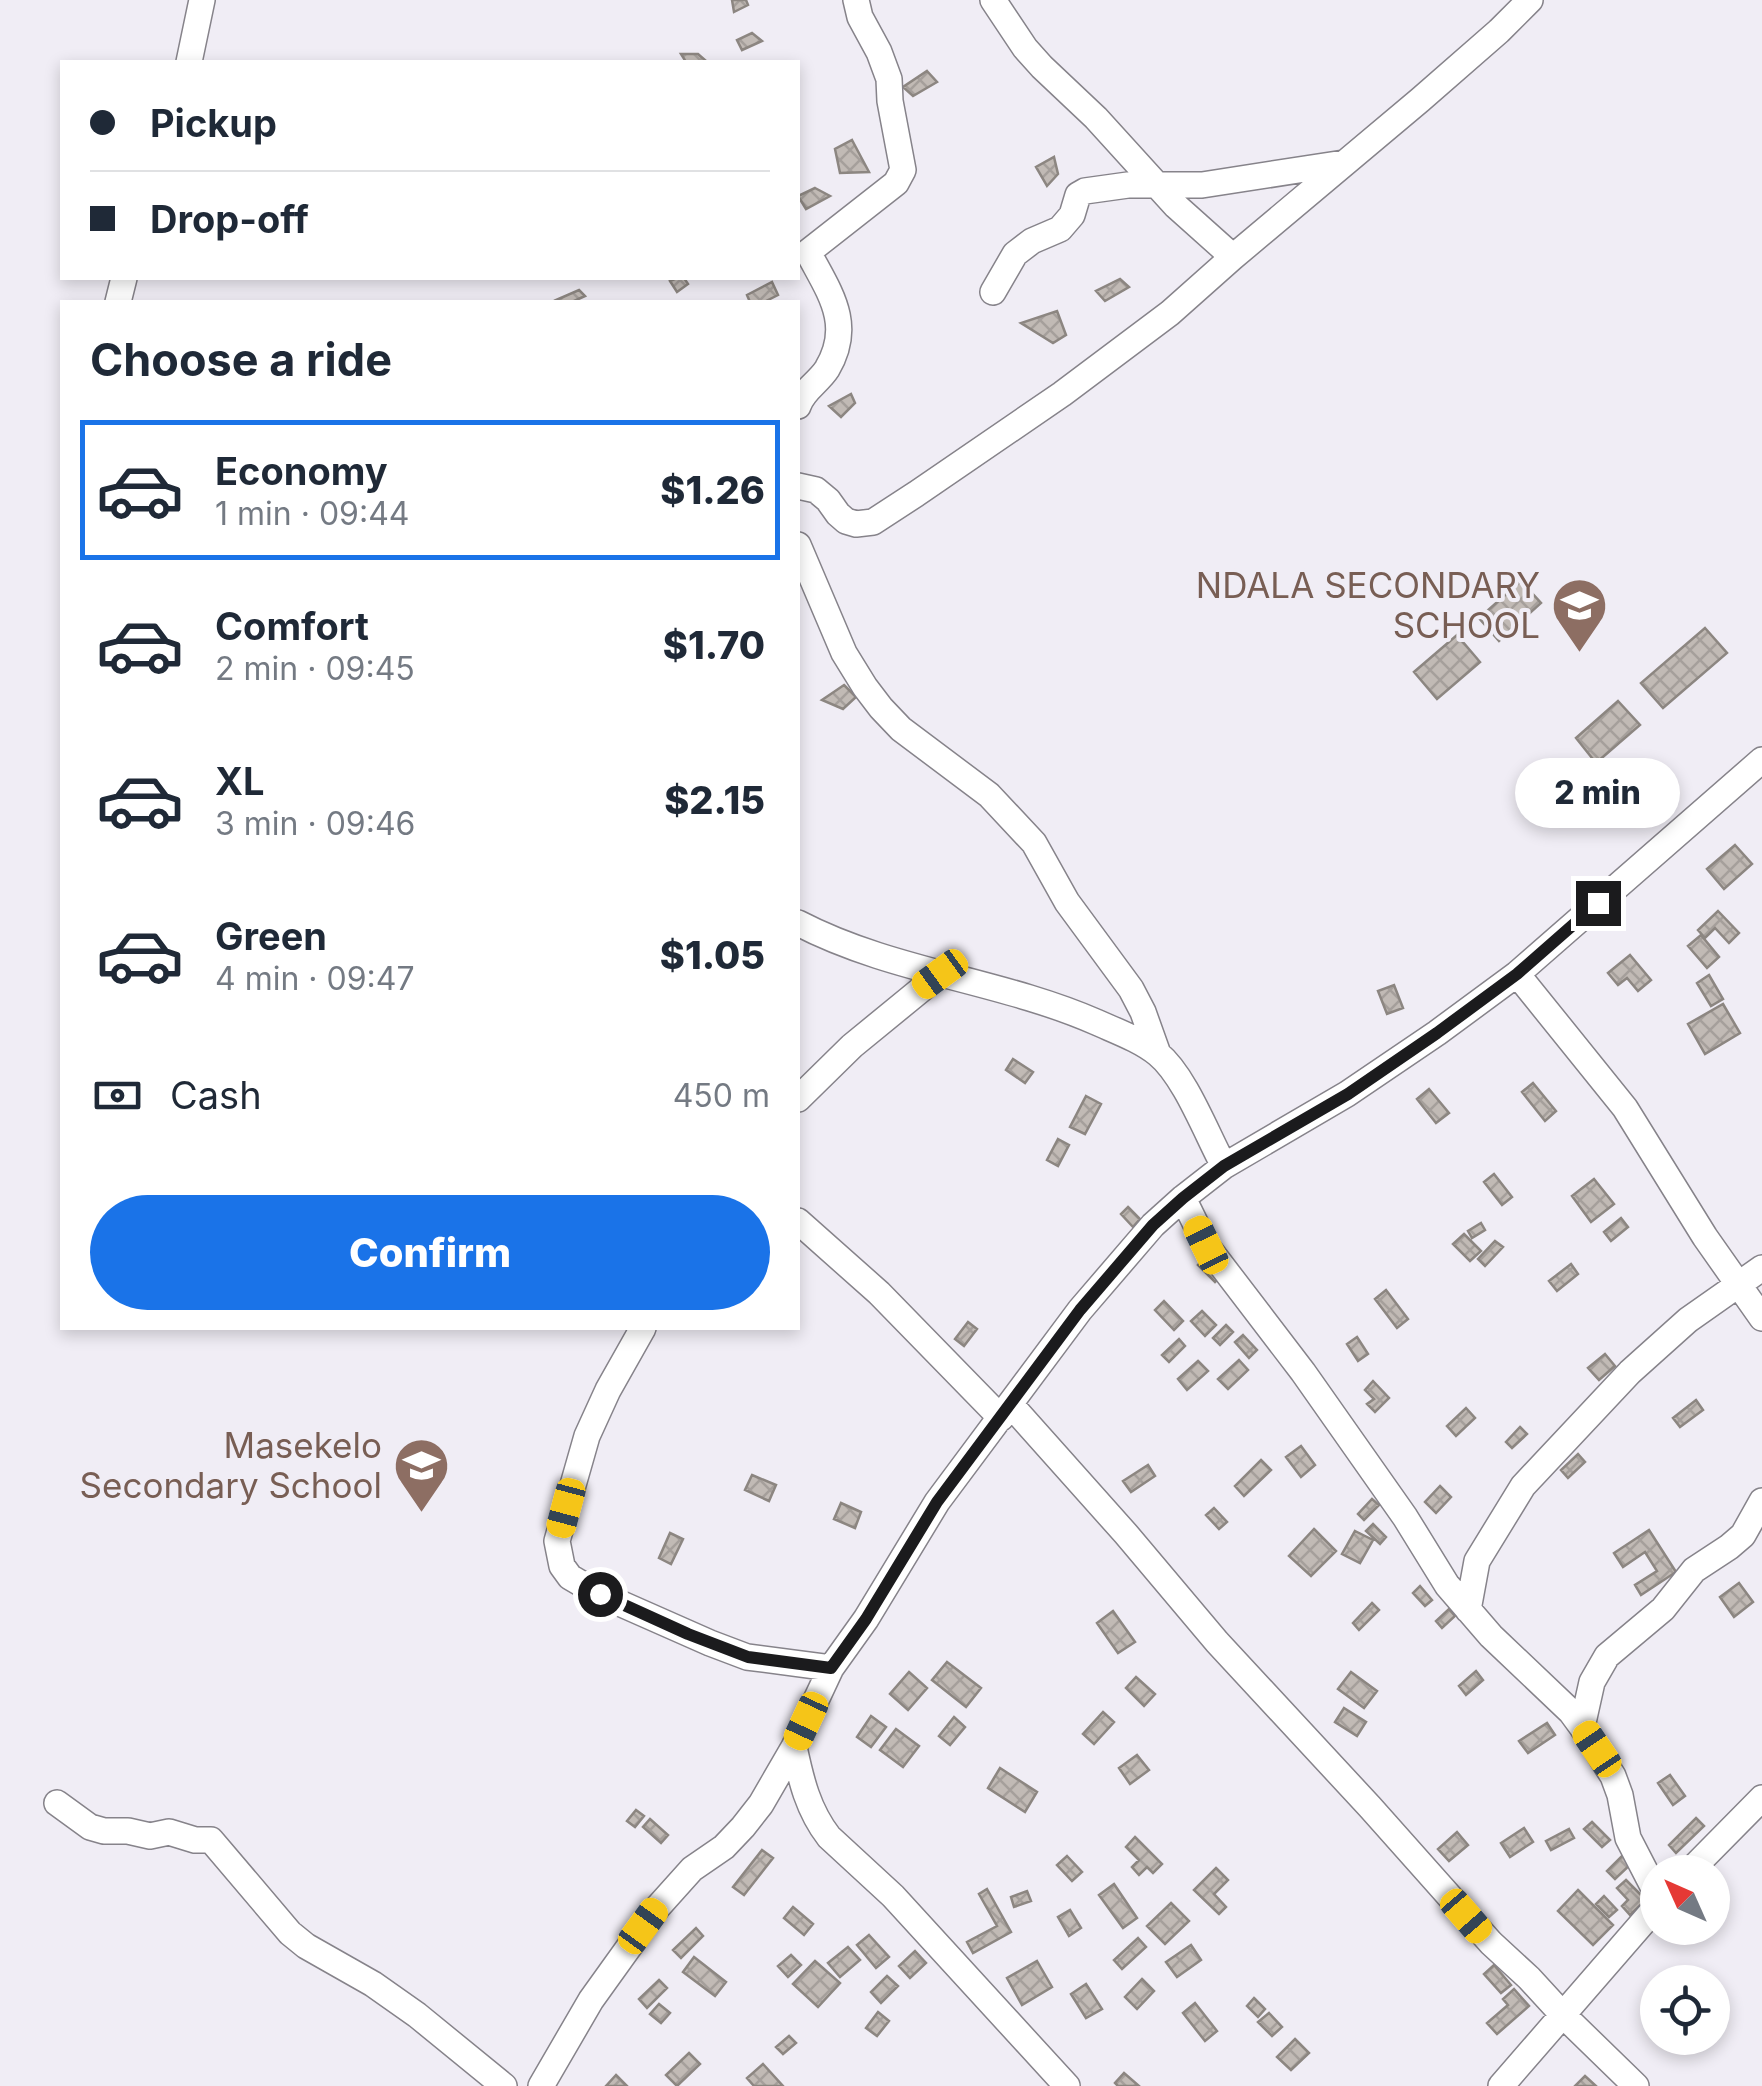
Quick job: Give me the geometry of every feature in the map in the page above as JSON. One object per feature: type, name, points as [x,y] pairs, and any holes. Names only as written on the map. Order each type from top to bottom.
[{"type":"street","points":[[189,60],[202,0]]},
{"type":"street","points":[[800,401],[826,370],[840,336],[838,310],[808,252],[896,183],[903,170],[889,79],[860,18],[856,0]]},
{"type":"street","points":[[993,0],[1024,48],[1233,257]]},
{"type":"street","points":[[800,486],[816,490],[846,521],[873,522],[1062,394],[1170,313],[1530,0]]},
{"type":"street","points":[[992,292],[1016,254],[1065,224],[1082,192],[1156,184],[1202,186],[1344,163]]},
{"type":"street","points":[[800,551],[844,654],[881,708],[901,729],[989,795],[1034,843],[1067,902],[1131,988],[1158,1054],[1184,1089],[1224,1166]]},
{"type":"street","points":[[540,2086],[592,2000],[656,1908],[692,1869],[713,1856],[743,1827],[761,1804],[794,1747],[831,1668],[866,1619],[937,1502],[1080,1310],[1153,1225],[1224,1166],[1348,1094],[1517,974],[1762,760]]},
{"type":"street","points":[[800,924],[828,939],[889,960],[1072,1012],[1158,1054]]},
{"type":"street","points":[[800,1097],[852,1046],[940,974]]},
{"type":"street","points":[[1517,974],[1625,1108],[1705,1237],[1762,1318]]},
{"type":"street","points":[[1183,1198],[1206,1245],[1294,1359],[1405,1517],[1434,1567],[1516,1662],[1582,1727],[1613,1776],[1628,1838],[1640,1861]]},
{"type":"street","points":[[800,1223],[1006,1412],[1490,1943],[1636,2086]]},
{"type":"street","points":[[1468,1610],[1477,1561],[1522,1486],[1630,1372],[1688,1320],[1762,1268]]},
{"type":"street","points":[[642,1330],[587,1436],[557,1541],[564,1570],[600,1594],[748,1657],[831,1668]]},
{"type":"street","points":[[1582,1727],[1592,1682],[1607,1656],[1663,1609],[1694,1570],[1736,1542],[1762,1501]]},
{"type":"street","points":[[794,1747],[804,1788],[820,1826],[892,1896],[1067,2086]]},
{"type":"street","points":[[1706,1855],[1762,1798]]},
{"type":"street","points":[[57,1803],[90,1827],[104,1831],[150,1836],[168,1832],[194,1840],[211,1840],[290,1933],[417,2015],[504,2086]]},
{"type":"street","points":[[1501,2086],[1640,1926]]},
{"type":"building","points":[[732,0],[746,0],[748,5],[734,12]]},
{"type":"building","points":[[752,33],[762,41],[742,50],[737,40]]},
{"type":"building","points":[[681,54],[698,54],[705,60],[685,60]]},
{"type":"building","points":[[927,71],[937,82],[913,96],[903,87]]},
{"type":"building","points":[[852,140],[869,172],[840,173],[835,149]]},
{"type":"building","points":[[1054,157],[1058,174],[1047,186],[1036,167]]},
{"type":"building","points":[[815,188],[830,196],[806,209],[800,195]]},
{"type":"building","points":[[1120,279],[1129,287],[1105,301],[1096,291]]},
{"type":"building","points":[[685,280],[688,284],[677,292],[670,281]]},
{"type":"building","points":[[772,282],[778,295],[768,300],[749,300],[747,295]]},
{"type":"building","points":[[579,290],[585,296],[576,300],[556,300]]},
{"type":"building","points":[[1057,311],[1066,335],[1053,343],[1021,323]]},
{"type":"building","points":[[851,394],[855,403],[841,417],[829,406]]},
{"type":"building","points":[[1521,581],[1541,603],[1499,641],[1479,618]]},
{"type":"building","points":[[1705,628],[1727,653],[1663,708],[1641,683]]},
{"type":"building","points":[[1457,635],[1480,662],[1437,699],[1414,672]]},
{"type":"building","points":[[844,685],[856,697],[843,709],[822,700]]},
{"type":"building","points":[[1618,701],[1640,725],[1596,763],[1576,738]]},
{"type":"building","points":[[1735,845],[1752,864],[1724,889],[1707,869]]},
{"type":"building","points":[[1718,911],[1739,933],[1729,943],[1715,928],[1705,938],[1698,930]]},
{"type":"building","points":[[1701,935],[1719,957],[1707,968],[1688,946]]},
{"type":"building","points":[[1630,955],[1651,980],[1638,991],[1627,978],[1618,985],[1608,973]]},
{"type":"building","points":[[1709,975],[1723,999],[1711,1006],[1697,983]]},
{"type":"building","points":[[1394,985],[1403,1008],[1387,1014],[1378,991]]},
{"type":"building","points":[[1723,1004],[1740,1033],[1705,1054],[1688,1024]]},
{"type":"building","points":[[1013,1059],[1033,1072],[1025,1083],[1006,1070]]},
{"type":"building","points":[[1533,1083],[1556,1111],[1545,1121],[1522,1092]]},
{"type":"building","points":[[1429,1089],[1449,1113],[1436,1123],[1417,1099]]},
{"type":"building","points":[[1086,1096],[1101,1104],[1085,1134],[1070,1127]]},
{"type":"building","points":[[1058,1139],[1069,1145],[1058,1166],[1047,1160]]},
{"type":"building","points":[[1494,1174],[1512,1197],[1502,1205],[1484,1182]]},
{"type":"building","points":[[1594,1179],[1614,1204],[1591,1222],[1572,1196]]},
{"type":"building","points":[[1128,1207],[1140,1219],[1133,1227],[1121,1214]]},
{"type":"building","points":[[1621,1218],[1628,1227],[1611,1241],[1604,1232]]},
{"type":"building","points":[[1481,1223],[1485,1230],[1472,1238],[1468,1231]]},
{"type":"building","points":[[1464,1234],[1481,1251],[1470,1261],[1453,1244]]},
{"type":"building","points":[[1495,1241],[1503,1247],[1485,1266],[1478,1259]]},
{"type":"building","points":[[1206,1257],[1223,1274],[1215,1282],[1198,1265]]},
{"type":"building","points":[[1571,1264],[1578,1274],[1557,1291],[1549,1281]]},
{"type":"building","points":[[1386,1290],[1408,1319],[1397,1328],[1375,1299]]},
{"type":"building","points":[[1164,1301],[1183,1321],[1174,1330],[1155,1310]]},
{"type":"building","points":[[1202,1311],[1216,1325],[1205,1336],[1191,1321]]},
{"type":"building","points":[[968,1322],[977,1329],[964,1346],[955,1339]]},
{"type":"building","points":[[1226,1325],[1233,1332],[1220,1345],[1213,1338]]},
{"type":"building","points":[[1243,1335],[1257,1350],[1249,1358],[1235,1342]]},
{"type":"building","points":[[1357,1337],[1368,1354],[1358,1361],[1347,1344]]},
{"type":"building","points":[[1179,1339],[1185,1346],[1169,1362],[1162,1355]]},
{"type":"building","points":[[1605,1354],[1615,1366],[1599,1380],[1588,1368]]},
{"type":"building","points":[[1239,1360],[1248,1370],[1228,1389],[1218,1379]]},
{"type":"building","points":[[1198,1361],[1208,1371],[1187,1390],[1178,1379]]},
{"type":"building","points":[[1373,1381],[1389,1398],[1375,1412],[1367,1404],[1374,1399],[1365,1390]]},
{"type":"building","points":[[1696,1400],[1703,1410],[1680,1427],[1673,1418]]},
{"type":"building","points":[[1466,1408],[1475,1418],[1456,1436],[1447,1426]]},
{"type":"building","points":[[1520,1427],[1527,1434],[1512,1448],[1506,1442]]},
{"type":"building","points":[[1301,1446],[1315,1465],[1301,1477],[1286,1457]]},
{"type":"building","points":[[1578,1454],[1585,1462],[1568,1478],[1561,1470]]},
{"type":"building","points":[[1261,1460],[1271,1470],[1244,1496],[1235,1486]]},
{"type":"building","points":[[1148,1465],[1155,1476],[1131,1492],[1123,1481]]},
{"type":"building","points":[[752,1475],[776,1485],[769,1501],[745,1490]]},
{"type":"building","points":[[1440,1486],[1451,1497],[1436,1513],[1425,1502]]},
{"type":"building","points":[[1372,1499],[1379,1505],[1364,1520],[1358,1514]]},
{"type":"building","points":[[841,1503],[861,1512],[855,1528],[834,1519]]},
{"type":"building","points":[[1214,1508],[1227,1522],[1219,1529],[1206,1515]]},
{"type":"building","points":[[1373,1524],[1386,1537],[1380,1544],[1366,1531]]},
{"type":"building","points":[[1314,1529],[1336,1551],[1311,1576],[1289,1556]]},
{"type":"building","points":[[1649,1530],[1676,1572],[1641,1595],[1635,1585],[1657,1571],[1645,1552],[1623,1567],[1614,1553]]},
{"type":"building","points":[[1355,1531],[1373,1540],[1360,1563],[1342,1554]]},
{"type":"building","points":[[670,1533],[683,1539],[671,1564],[659,1558]]},
{"type":"building","points":[[1739,1583],[1753,1602],[1734,1617],[1720,1597]]},
{"type":"building","points":[[1420,1586],[1432,1600],[1425,1606],[1413,1593]]},
{"type":"building","points":[[1372,1603],[1379,1610],[1359,1630],[1353,1623]]},
{"type":"building","points":[[1449,1609],[1455,1616],[1442,1628],[1436,1621]]},
{"type":"building","points":[[1113,1611],[1135,1642],[1118,1653],[1097,1623]]},
{"type":"building","points":[[947,1662],[981,1688],[966,1707],[932,1680]]},
{"type":"building","points":[[1476,1671],[1483,1680],[1466,1695],[1459,1686]]},
{"type":"building","points":[[909,1672],[927,1688],[908,1710],[890,1694]]},
{"type":"building","points":[[1351,1672],[1377,1691],[1364,1708],[1338,1689]]},
{"type":"building","points":[[1136,1677],[1155,1694],[1144,1706],[1126,1688]]},
{"type":"building","points":[[1344,1708],[1366,1722],[1357,1736],[1335,1722]]},
{"type":"building","points":[[1103,1712],[1114,1722],[1094,1744],[1083,1734]]},
{"type":"building","points":[[871,1716],[886,1727],[871,1747],[857,1737]]},
{"type":"building","points":[[954,1717],[965,1727],[950,1745],[939,1736]]},
{"type":"building","points":[[1547,1723],[1555,1735],[1528,1753],[1519,1741]]},
{"type":"building","points":[[896,1729],[919,1746],[903,1767],[880,1750]]},
{"type":"building","points":[[1137,1755],[1149,1770],[1130,1784],[1119,1768]]},
{"type":"building","points":[[1000,1768],[1037,1792],[1025,1812],[988,1788]]},
{"type":"building","points":[[1670,1775],[1685,1796],[1673,1805],[1658,1783]]},
{"type":"building","points":[[636,1810],[644,1816],[635,1827],[627,1821]]},
{"type":"building","points":[[1696,1818],[1704,1826],[1676,1853],[1669,1845]]},
{"type":"building","points":[[650,1819],[668,1835],[661,1843],[643,1827]]},
{"type":"building","points":[[1592,1822],[1610,1840],[1602,1847],[1584,1829]]},
{"type":"building","points":[[1524,1828],[1533,1842],[1510,1857],[1501,1843]]},
{"type":"building","points":[[1569,1829],[1574,1838],[1551,1850],[1546,1841]]},
{"type":"building","points":[[1457,1832],[1468,1845],[1449,1861],[1438,1849]]},
{"type":"building","points":[[1135,1837],[1162,1864],[1153,1873],[1147,1867],[1139,1875],[1132,1867],[1139,1860],[1126,1847]]},
{"type":"building","points":[[762,1850],[773,1858],[744,1895],[733,1887]]},
{"type":"building","points":[[1624,1854],[1632,1863],[1615,1879],[1607,1871]]},
{"type":"building","points":[[1067,1856],[1082,1872],[1072,1881],[1057,1865]]},
{"type":"building","points":[[1216,1868],[1228,1880],[1214,1894],[1226,1907],[1219,1914],[1194,1890]]},
{"type":"building","points":[[1626,1880],[1640,1894],[1640,1906],[1630,1915],[1622,1906],[1628,1900],[1617,1888]]},
{"type":"building","points":[[1114,1884],[1137,1918],[1123,1928],[1099,1895]]},
{"type":"building","points":[[987,1889],[1011,1932],[973,1953],[967,1942],[997,1926],[979,1894]]},
{"type":"building","points":[[1578,1890],[1613,1925],[1593,1945],[1558,1911]]},
{"type":"building","points":[[1027,1891],[1031,1901],[1014,1907],[1011,1897]]},
{"type":"building","points":[[1604,1896],[1617,1910],[1609,1917],[1596,1904]]},
{"type":"building","points":[[1171,1903],[1189,1921],[1165,1944],[1147,1926]]},
{"type":"building","points":[[793,1907],[813,1924],[804,1935],[784,1918]]},
{"type":"building","points":[[1070,1910],[1081,1928],[1069,1936],[1058,1917]]},
{"type":"building","points":[[696,1928],[703,1936],[681,1958],[673,1950]]},
{"type":"building","points":[[869,1935],[889,1957],[876,1968],[857,1945]]},
{"type":"building","points":[[1138,1938],[1146,1947],[1122,1969],[1114,1960]]},
{"type":"building","points":[[1191,1945],[1201,1960],[1177,1977],[1166,1962]]},
{"type":"building","points":[[848,1947],[860,1960],[840,1977],[828,1963]]},
{"type":"building","points":[[915,1951],[926,1963],[910,1978],[899,1966]]},
{"type":"building","points":[[791,1955],[801,1965],[788,1977],[778,1966]]},
{"type":"building","points":[[694,1957],[726,1982],[715,1996],[683,1972]]},
{"type":"building","points":[[815,1961],[840,1983],[818,2007],[793,1984]]},
{"type":"building","points":[[1037,1961],[1052,1987],[1022,2005],[1007,1978]]},
{"type":"building","points":[[1494,1965],[1511,1985],[1501,1993],[1484,1974]]},
{"type":"building","points":[[887,1976],[898,1986],[881,2003],[871,1992]]},
{"type":"building","points":[[1142,1979],[1154,1991],[1137,2009],[1125,1997]]},
{"type":"building","points":[[659,1980],[667,1988],[647,2008],[639,1999]]},
{"type":"building","points":[[1086,1984],[1102,2009],[1086,2018],[1071,1994]]},
{"type":"building","points":[[1514,1989],[1529,2006],[1497,2034],[1487,2023],[1508,2005],[1503,1999]]},
{"type":"building","points":[[1254,1998],[1265,2009],[1258,2017],[1247,2006]]},
{"type":"building","points":[[1195,2003],[1217,2031],[1205,2041],[1183,2013]]},
{"type":"building","points":[[659,2004],[670,2013],[661,2023],[650,2014]]},
{"type":"building","points":[[878,2012],[889,2021],[877,2036],[866,2028]]},
{"type":"building","points":[[1269,2013],[1282,2027],[1272,2036],[1258,2022]]},
{"type":"building","points":[[789,2036],[796,2043],[783,2054],[776,2047]]},
{"type":"building","points":[[1295,2039],[1309,2053],[1291,2070],[1277,2057]]},
{"type":"building","points":[[689,2053],[700,2064],[677,2086],[666,2075]]},
{"type":"building","points":[[763,2064],[783,2086],[754,2086],[747,2078]]},
{"type":"building","points":[[1124,2073],[1139,2086],[1118,2086],[1115,2083]]},
{"type":"building","points":[[616,2075],[627,2086],[606,2086]]},
{"type":"building","points":[[1585,2076],[1596,2086],[1575,2086]]},
{"type":"place","name":"NDALA SECONDARY SCHOOL","points":[[1579,655]]},
{"type":"place","name":"Masekelo Secondary School","points":[[421,1515]]},
{"type":"route","points":[[600,1594],[748,1657],[831,1668],[866,1619],[937,1502],[1080,1310],[1153,1225],[1224,1166],[1348,1094],[1437,1033],[1517,974],[1598,903]]}]
